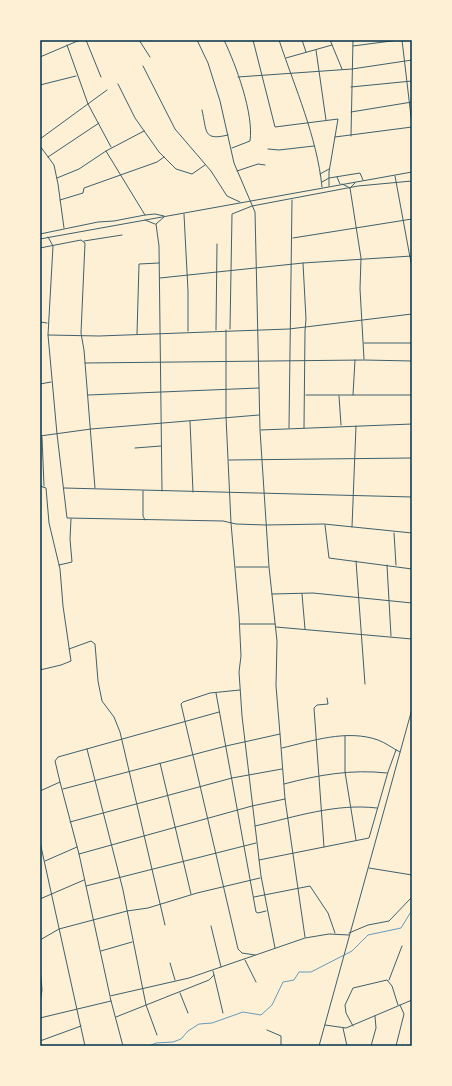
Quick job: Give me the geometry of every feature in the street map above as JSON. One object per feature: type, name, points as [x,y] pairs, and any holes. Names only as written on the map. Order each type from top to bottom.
[{"type":"street","points":[[70,40],[71,44]]},
{"type":"street","points":[[40,57],[80,40]]},
{"type":"street","points":[[86,40],[101,77]]},
{"type":"street","points":[[139,40],[150,57]]},
{"type":"street","points":[[197,40],[208,63],[220,101],[237,171],[256,212],[260,430],[269,567],[277,652],[276,686],[283,784],[305,938]]},
{"type":"street","points":[[224,40],[238,77],[246,104],[250,140],[249,142],[232,148]]},
{"type":"street","points":[[253,40],[274,127],[308,124],[326,120],[338,120],[334,137],[329,187]]},
{"type":"street","points":[[279,40],[308,124],[322,182],[322,188]]},
{"type":"street","points":[[302,40],[306,52]]},
{"type":"street","points":[[330,40],[342,70]]},
{"type":"street","points":[[351,136],[350,112],[353,40]]},
{"type":"street","points":[[353,46],[399,40]]},
{"type":"street","points":[[334,137],[351,136],[412,126],[402,40]]},
{"type":"street","points":[[67,45],[88,104],[111,147]]},
{"type":"street","points":[[285,58],[332,45]]},
{"type":"street","points":[[316,50],[326,120]]},
{"type":"street","points":[[238,77],[342,70],[412,60]]},
{"type":"street","points":[[142,66],[175,128],[206,165],[226,196],[240,203]]},
{"type":"street","points":[[40,84],[77,76]]},
{"type":"street","points":[[352,87],[412,81]]},
{"type":"street","points":[[118,84],[136,118],[164,157],[176,169],[191,174],[206,165]]},
{"type":"street","points":[[40,139],[107,90]]},
{"type":"street","points":[[350,112],[412,102]]},
{"type":"street","points":[[202,110],[210,137],[214,138],[228,135]]},
{"type":"street","points":[[47,157],[99,123]]},
{"type":"street","points":[[57,178],[79,169],[111,147],[145,131]]},
{"type":"street","points":[[40,146],[52,162],[57,178],[64,228]]},
{"type":"street","points":[[268,149],[279,150],[314,146]]},
{"type":"street","points":[[106,151],[145,215]]},
{"type":"street","points":[[60,200],[82,193],[84,188],[157,162],[164,157]]},
{"type":"street","points":[[237,171],[258,164],[265,165]]},
{"type":"street","points":[[320,174],[330,169]]},
{"type":"street","points":[[40,239],[412,172]]},
{"type":"street","points":[[322,182],[329,178],[360,173],[363,180]]},
{"type":"street","points":[[395,175],[412,268]]},
{"type":"street","points":[[337,177],[341,184],[350,188]]},
{"type":"street","points":[[230,330],[231,216],[252,206],[374,184],[412,181]]},
{"type":"street","points":[[355,182],[350,188],[361,258],[364,360]]},
{"type":"street","points":[[289,428],[289,328],[292,264],[292,199]]},
{"type":"street","points":[[184,213],[188,331]]},
{"type":"street","points":[[40,234],[64,228],[145,215],[158,214],[165,217]]},
{"type":"street","points":[[156,224],[165,217]]},
{"type":"street","points":[[292,238],[412,219]]},
{"type":"street","points":[[145,220],[156,224]]},
{"type":"street","points":[[156,224],[159,237],[160,263],[162,491]]},
{"type":"street","points":[[40,248],[122,235]]},
{"type":"street","points":[[48,237],[53,245],[48,323],[51,382],[66,516],[71,518],[146,521],[223,521],[231,523],[266,525],[324,524],[412,534]]},
{"type":"street","points":[[84,241],[86,250],[82,336],[95,488]]},
{"type":"street","points":[[216,330],[217,244]]},
{"type":"street","points":[[160,278],[303,263],[361,258],[412,256]]},
{"type":"street","points":[[137,334],[139,264],[160,263]]},
{"type":"street","points":[[303,263],[306,315],[304,428]]},
{"type":"street","points":[[48,335],[82,336],[289,328],[412,314]]},
{"type":"street","points":[[40,322],[48,323]]},
{"type":"street","points":[[226,330],[226,417],[229,492],[239,624],[240,690],[256,843],[266,911],[274,948]]},
{"type":"street","points":[[364,343],[412,343]]},
{"type":"street","points":[[85,363],[355,360],[412,361]]},
{"type":"street","points":[[353,396],[355,360]]},
{"type":"street","points":[[40,384],[51,382]]},
{"type":"street","points":[[88,395],[259,388]]},
{"type":"street","points":[[305,395],[412,395]]},
{"type":"street","points":[[338,395],[341,426]]},
{"type":"street","points":[[40,662],[41,670],[62,665],[71,661],[59,565],[50,526],[44,486],[41,436],[91,429],[260,414]]},
{"type":"street","points":[[190,421],[193,492]]},
{"type":"street","points":[[260,430],[356,425],[412,424]]},
{"type":"street","points":[[352,527],[356,425]]},
{"type":"street","points":[[135,448],[162,446]]},
{"type":"street","points":[[228,460],[412,458]]},
{"type":"street","points":[[63,488],[412,497]]},
{"type":"street","points":[[143,491],[143,516],[146,521]]},
{"type":"street","points":[[59,565],[72,562],[70,535],[71,518]]},
{"type":"street","points":[[324,524],[329,558],[412,569]]},
{"type":"street","points":[[394,532],[397,566]]},
{"type":"street","points":[[356,562],[365,684]]},
{"type":"street","points":[[387,565],[391,637]]},
{"type":"street","points":[[235,567],[269,567]]},
{"type":"street","points":[[272,594],[302,594],[412,603]]},
{"type":"street","points":[[302,594],[305,630]]},
{"type":"street","points":[[239,624],[412,639]]},
{"type":"street","points":[[69,649],[91,641],[95,643],[98,681],[102,699],[116,721],[122,739],[161,904],[164,925]]},
{"type":"street","points":[[240,690],[216,692],[181,703],[222,887],[239,951],[246,954],[257,955]]},
{"type":"street","points":[[216,692],[257,912],[266,911]]},
{"type":"street","points":[[324,847],[314,707],[316,705],[328,704],[327,698]]},
{"type":"street","points":[[319,1046],[412,709]]},
{"type":"street","points":[[123,1046],[111,1001],[79,854],[60,782],[56,758],[219,712]]},
{"type":"street","points":[[62,789],[226,746],[280,734]]},
{"type":"street","points":[[281,748],[316,740],[345,736],[377,740],[400,752]]},
{"type":"street","points":[[345,736],[345,772],[356,840]]},
{"type":"street","points":[[87,749],[120,878],[146,1005],[158,1035]]},
{"type":"street","points":[[259,860],[370,838],[387,773],[396,750]]},
{"type":"street","points":[[160,763],[191,895]]},
{"type":"street","points":[[70,822],[200,788],[232,778],[283,769]]},
{"type":"street","points":[[283,784],[318,775],[345,772],[387,773]]},
{"type":"street","points":[[40,791],[60,782]]},
{"type":"street","points":[[79,854],[252,806],[285,799]]},
{"type":"street","points":[[254,826],[322,810],[351,806],[378,809]]},
{"type":"street","points":[[40,842],[85,1046]]},
{"type":"street","points":[[86,886],[256,843]]},
{"type":"street","points":[[44,861],[77,847]]},
{"type":"street","points":[[40,858],[44,857]]},
{"type":"street","points":[[368,868],[412,875]]},
{"type":"street","points":[[40,940],[59,929],[261,878]]},
{"type":"street","points":[[40,899],[84,879]]},
{"type":"street","points":[[254,897],[309,886],[313,889],[328,913],[335,934]]},
{"type":"street","points":[[110,996],[213,970],[305,938],[335,934],[349,934],[368,925],[389,921],[412,897]]},
{"type":"street","points":[[211,926],[221,967]]},
{"type":"street","points":[[100,952],[132,942]]},
{"type":"street","points":[[389,981],[402,946]]},
{"type":"street","points":[[245,959],[256,982]]},
{"type":"street","points":[[170,963],[176,980]]},
{"type":"street","points":[[40,968],[42,990],[40,1003]]},
{"type":"street","points":[[213,970],[223,1013]]},
{"type":"street","points":[[116,1017],[209,980],[214,975]]},
{"type":"street","points":[[353,1026],[346,1013],[345,1006],[353,988],[384,979],[389,981],[398,1006]]},
{"type":"street","points":[[180,992],[188,1013]]},
{"type":"street","points":[[325,1025],[343,1028],[353,1026],[412,1000]]},
{"type":"street","points":[[40,1018],[111,1001]]},
{"type":"street","points":[[396,1046],[404,1014],[400,1005]]},
{"type":"street","points":[[371,1046],[376,1028],[375,1016]]},
{"type":"street","points":[[40,1041],[81,1026]]},
{"type":"street","points":[[343,1028],[347,1046]]},
{"type":"street","points":[[267,1030],[281,1036],[282,1046]]},
{"type":"waterway","points":[[149,1046],[156,1043],[173,1042],[181,1039],[188,1031],[199,1024],[212,1023],[243,1012],[261,1015],[272,1005],[283,982],[294,980],[299,972],[311,972],[352,951],[368,935],[401,928],[412,910]]}]
